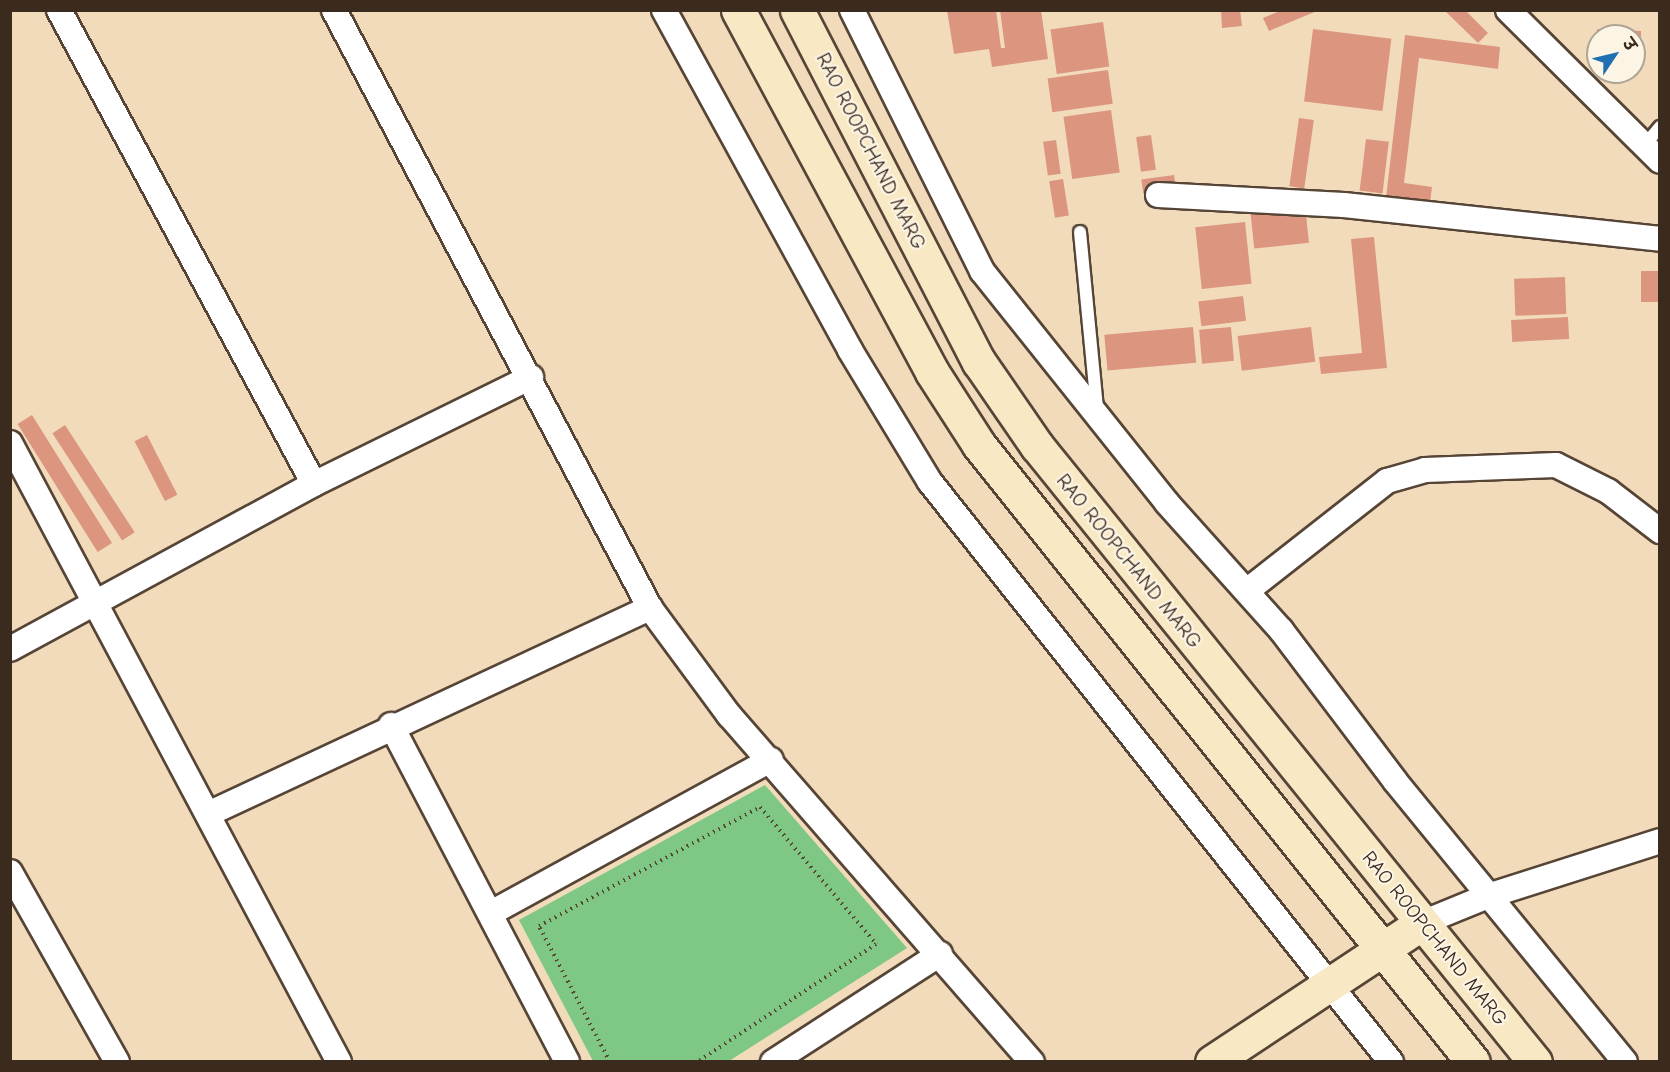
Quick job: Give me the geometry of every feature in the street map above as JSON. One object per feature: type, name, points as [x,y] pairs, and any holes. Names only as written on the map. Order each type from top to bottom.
[{"type":"main road","points":[[738,10],[932,372],[979,445],[1379,948],[1473,1062]]},
{"type":"main road","name":"RAO ROOPCHAND MARG","points":[[797,10],[979,362],[1037,446],[1535,1062]]},
{"type":"main road","points":[[1212,1062],[1379,948],[1422,923]]},
{"type":"street","points":[[59,10],[314,484]]},
{"type":"street","points":[[334,10],[531,377],[650,608],[729,715],[771,760],[1032,1062]]},
{"type":"street","points":[[664,10],[850,350],[930,482],[1325,984],[1390,1062]]},
{"type":"street","points":[[852,10],[982,271],[1167,503],[1248,590],[1488,896],[1624,1062]]},
{"type":"street","points":[[1508,10],[1652,153]]},
{"type":"street","points":[[1158,195],[1344,205],[1659,238]]},
{"type":"street","points":[[10,649],[98,604],[314,484],[531,377]]},
{"type":"street","points":[[10,442],[339,1062]]},
{"type":"street","points":[[1248,590],[1388,481],[1425,470],[1556,465],[1608,491],[1659,531]]},
{"type":"street","points":[[208,814],[391,724],[650,608]]},
{"type":"street","points":[[391,724],[567,1062]]},
{"type":"street","points":[[491,913],[771,760]]},
{"type":"street","points":[[1422,923],[1488,896],[1659,841]]},
{"type":"street","points":[[10,872],[117,1062]]},
{"type":"street","points":[[773,1062],[940,954]]},
{"type":"lane","points":[[1652,153],[1659,127]]},
{"type":"lane","points":[[1080,232],[1097,413]]},
{"type":"path","points":[[610,1062],[539,926],[760,807],[876,944],[697,1062]]},
{"type":"green space","points":[[765,785],[907,948],[729,1061],[593,1061],[519,920]]},
{"type":"building","points":[[947,10],[996,10],[1001,48],[1005,48],[1000,10],[1041,10],[1048,59],[992,67],[989,49],[954,54]]},
{"type":"building","points":[[1221,10],[1240,10],[1242,26],[1222,28]]},
{"type":"building","points":[[1444,10],[1465,10],[1488,33],[1478,43]]},
{"type":"building","points":[[1280,11],[1317,11],[1269,31],[1263,18]]},
{"type":"building","points":[[1103,22],[1109,67],[1057,74],[1051,29]]},
{"type":"building","points":[[1313,29],[1391,39],[1383,111],[1304,101]]},
{"type":"building","points":[[1405,35],[1500,47],[1498,69],[1419,58],[1404,183],[1432,187],[1430,203],[1386,198]]},
{"type":"building","points":[[1108,70],[1113,104],[1052,112],[1048,78]]},
{"type":"building","points":[[1111,110],[1120,172],[1072,179],[1063,117]]},
{"type":"building","points":[[1299,118],[1314,120],[1304,188],[1289,186]]},
{"type":"building","points":[[1151,135],[1156,170],[1141,172],[1136,137]]},
{"type":"building","points":[[1366,139],[1389,142],[1382,193],[1360,191]]},
{"type":"building","points":[[1056,140],[1061,174],[1048,175],[1043,142]]},
{"type":"building","points":[[1174,175],[1176,189],[1143,193],[1141,180]]},
{"type":"building","points":[[1063,179],[1069,216],[1055,218],[1049,181]]},
{"type":"building","points":[[1305,205],[1309,243],[1254,249],[1250,211]]},
{"type":"building","points":[[1245,222],[1251,284],[1202,289],[1195,227]]},
{"type":"building","points":[[1374,237],[1387,368],[1321,374],[1319,357],[1362,353],[1351,239]]},
{"type":"building","points":[[1641,271],[1660,271],[1660,302],[1641,302]]},
{"type":"building","points":[[1565,277],[1566,314],[1515,316],[1514,279]]},
{"type":"building","points":[[1243,296],[1246,321],[1201,326],[1198,301]]},
{"type":"building","points":[[1568,317],[1569,339],[1512,342],[1511,320]]},
{"type":"building","points":[[1193,327],[1196,363],[1107,371],[1104,335]]},
{"type":"building","points":[[1231,327],[1234,361],[1202,364],[1199,330]]},
{"type":"building","points":[[1311,327],[1315,362],[1242,371],[1238,336]]},
{"type":"building","points":[[32,415],[112,543],[98,552],[18,424]]},
{"type":"building","points":[[65,425],[135,532],[122,541],[52,433]]},
{"type":"building","points":[[147,435],[177,495],[165,501],[135,441]]}]
